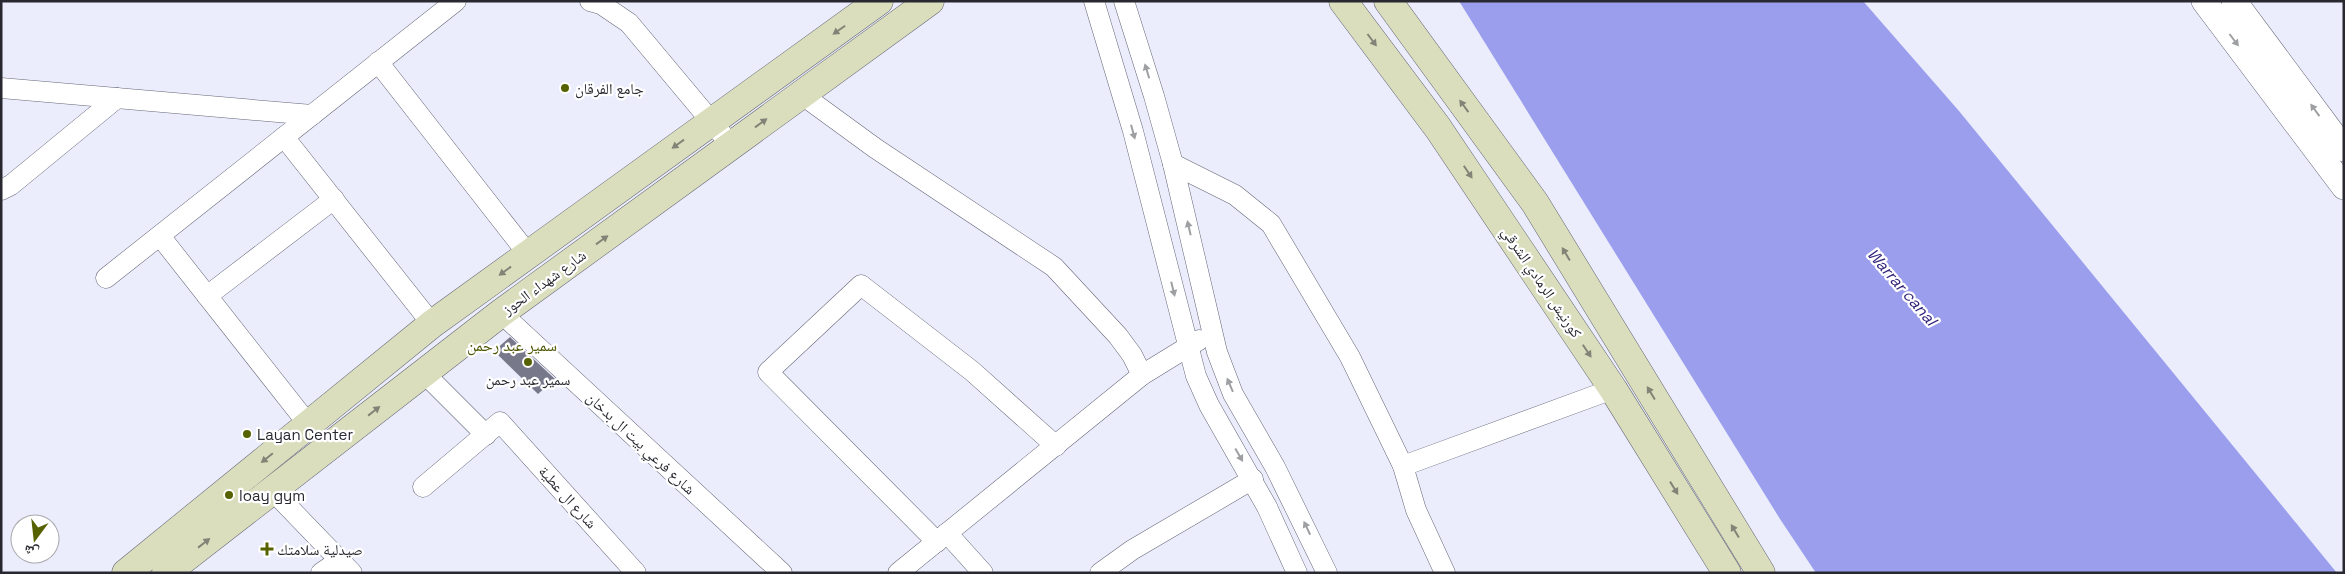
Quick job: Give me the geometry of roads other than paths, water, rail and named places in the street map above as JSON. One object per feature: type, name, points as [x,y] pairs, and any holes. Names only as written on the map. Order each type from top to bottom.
[{"type":"main road","points":[[126,573],[432,324],[879,1]]},
{"type":"main road","name":"شارع شهداء الحوز","points":[[166,573],[501,313],[930,1]]},
{"type":"main road","name":"كورنيش الرمادي الشرقي","points":[[1343,1],[1438,128],[1613,389],[1718,569]]},
{"type":"main road","points":[[1388,1],[1534,203],[1761,573]]},
{"type":"main road","points":[[237,482],[263,497]]},
{"type":"street","points":[[106,278],[456,1]]},
{"type":"street","points":[[590,1],[601,4],[628,23],[731,145]]},
{"type":"street","points":[[1094,1],[1133,131],[1187,346],[1202,390],[1281,535],[1296,573]]},
{"type":"street","points":[[1124,1],[1173,164],[1212,334],[1233,394],[1287,490],[1326,573]]},
{"type":"street","points":[[2204,1],[2344,187]]},
{"type":"street","points":[[2234,1],[2344,150]]},
{"type":"street","points":[[378,62],[528,254]]},
{"type":"street","points":[[1,88],[312,115]]},
{"type":"street","points":[[801,94],[875,148],[1054,268],[1118,336],[1132,355],[1142,375]]},
{"type":"street","points":[[1,190],[11,185],[118,98]]},
{"type":"street","points":[[284,137],[432,324]]},
{"type":"street","points":[[1173,164],[1235,195],[1271,224],[1350,357],[1403,466],[1416,510],[1445,573]]},
{"type":"street","points":[[207,296],[334,199]]},
{"type":"street","points":[[160,236],[308,424]]},
{"type":"street","points":[[983,573],[942,537],[768,372],[860,285],[972,372],[1056,446]]},
{"type":"street","name":"شارع فرعي بيت ال بدخان","points":[[501,313],[782,573]]},
{"type":"street","points":[[898,573],[1142,375],[1187,346],[1212,334]]},
{"type":"street","name":"شارع ال عطية","points":[[423,372],[493,428],[636,573]]},
{"type":"street","points":[[1403,466],[1613,389]]},
{"type":"street","points":[[423,487],[493,428]]},
{"type":"street","points":[[1107,571],[1252,479]]},
{"type":"street","points":[[263,497],[346,566]]},
{"type":"street","points":[[321,573],[346,566]]},
{"type":"water","name":"Warrar canal","points":[[1459,1],[1863,1],[1959,111],[2337,573],[1816,573],[1780,519]]},
{"type":"place","name":"جامع الفرقان","points":[[565,88]]},
{"type":"place","name":"سمير عبد رحمن","points":[[528,362]]},
{"type":"place","name":"Layan Center","points":[[247,434]]},
{"type":"place","name":"loay gym","points":[[229,495]]},
{"type":"place","name":"صيدلية سلامتك","points":[[267,549]]},
{"type":"district","name":"سمير عبد رحمن","points":[[512,345]]}]
